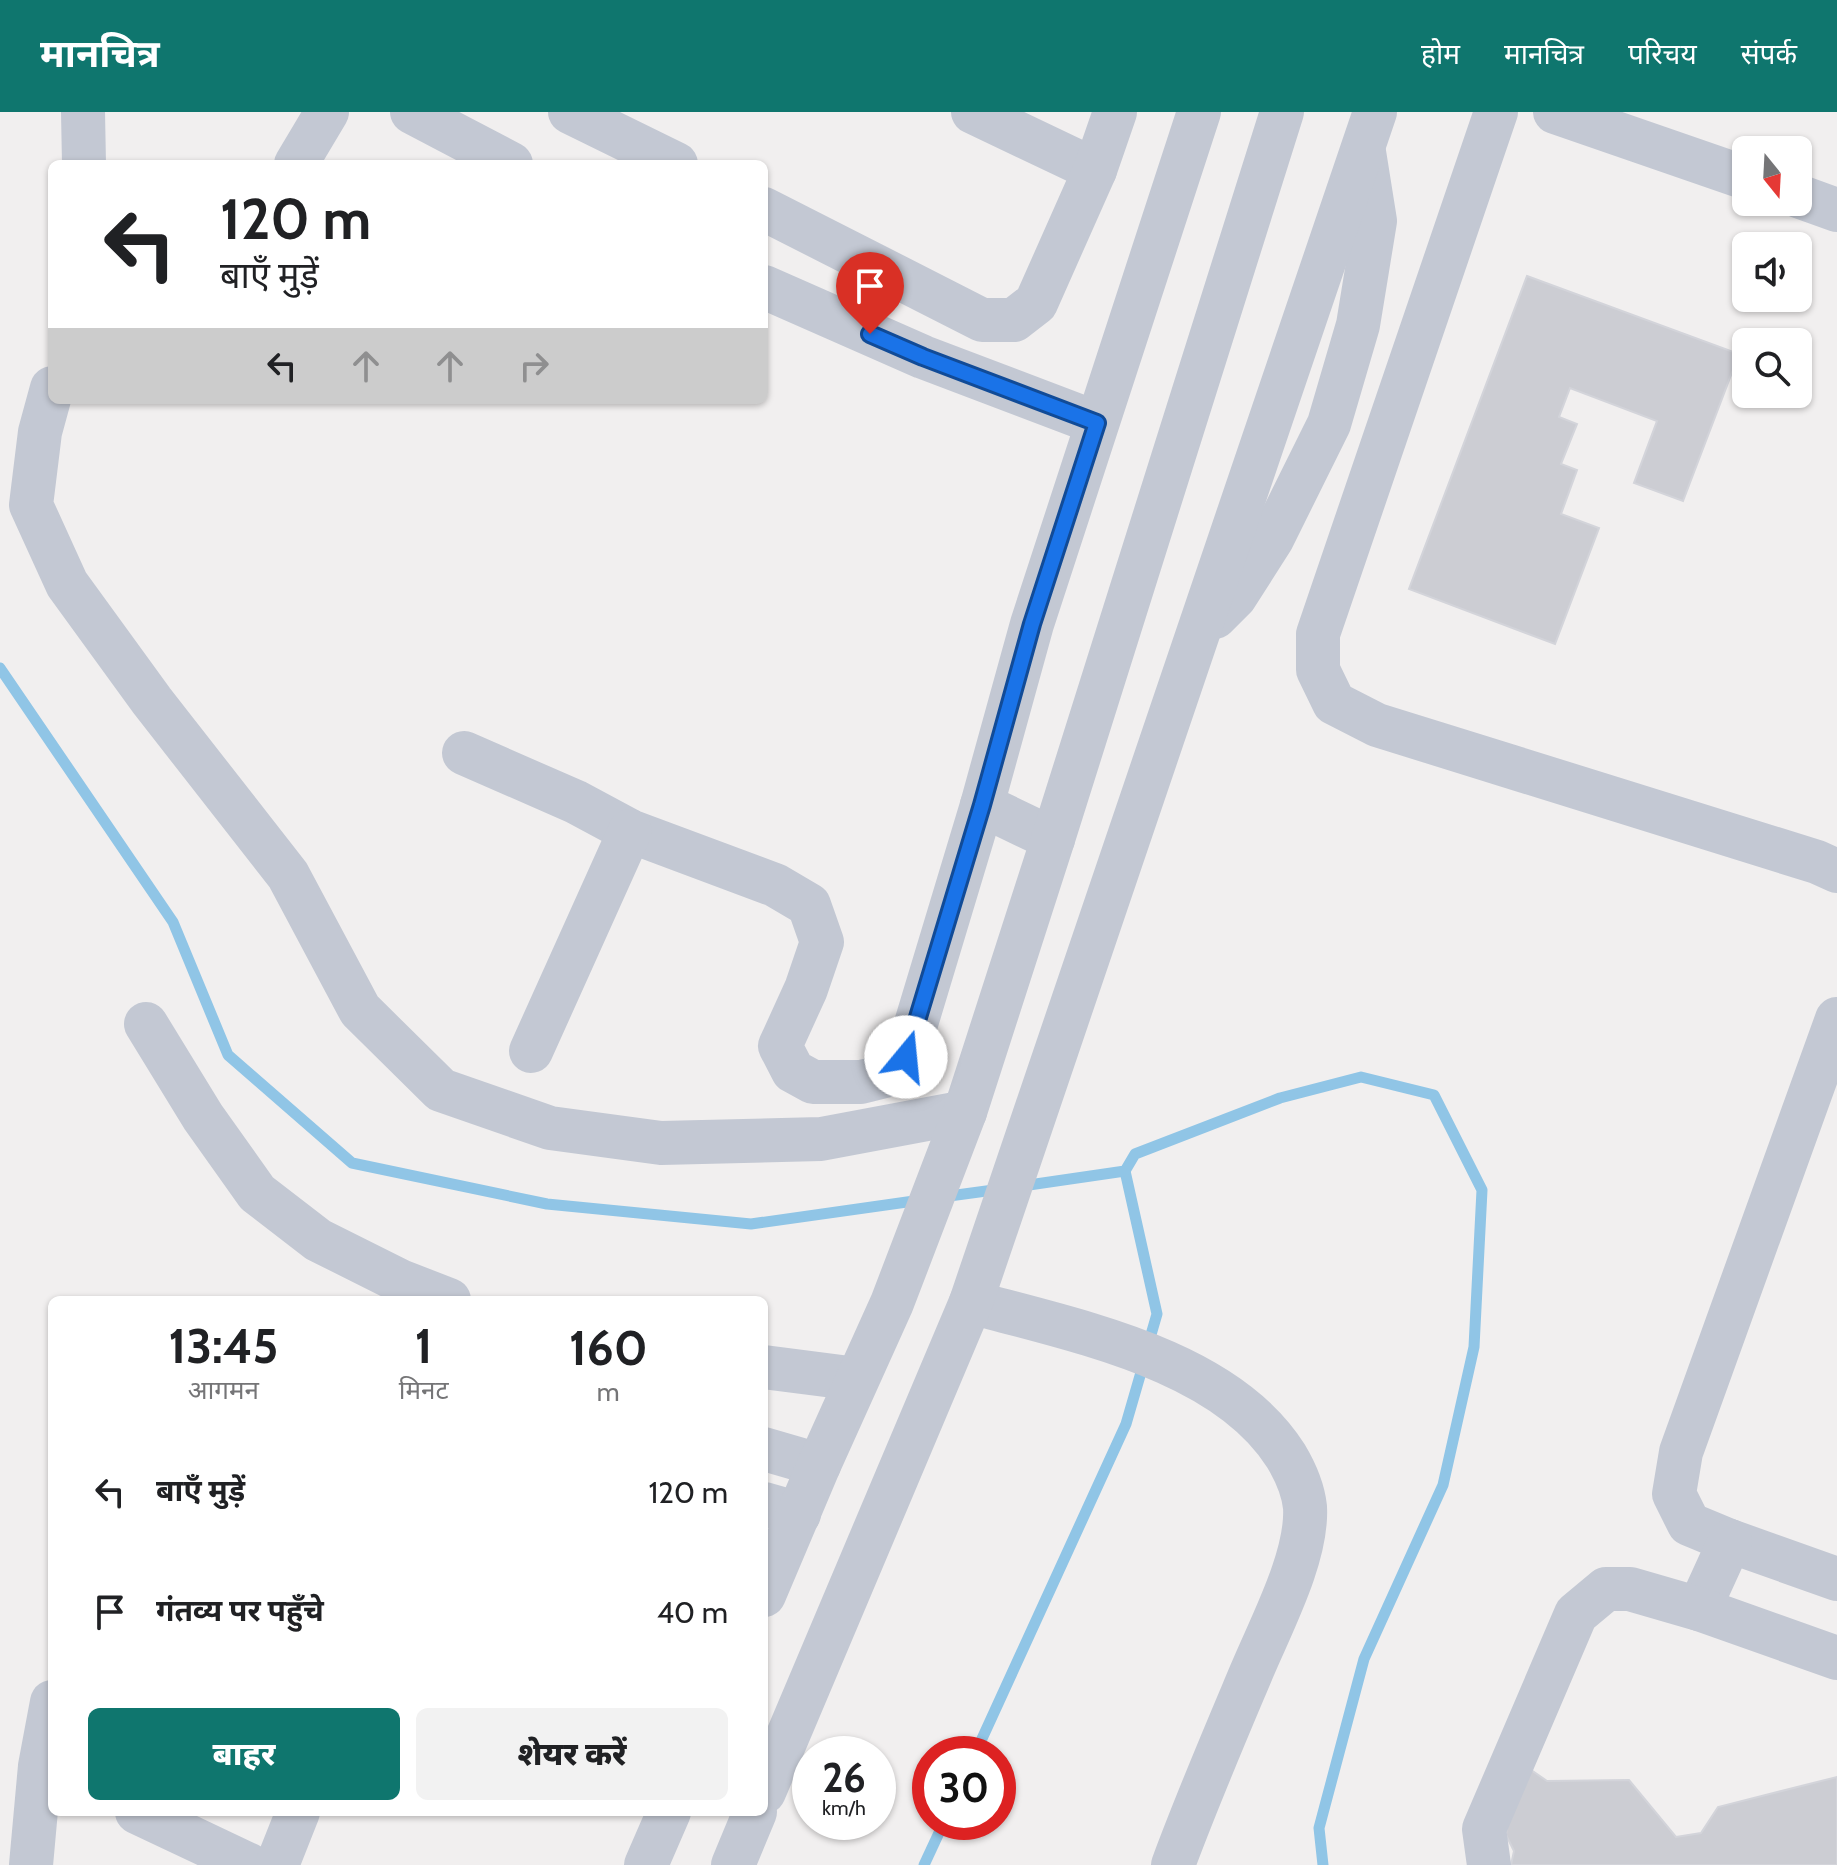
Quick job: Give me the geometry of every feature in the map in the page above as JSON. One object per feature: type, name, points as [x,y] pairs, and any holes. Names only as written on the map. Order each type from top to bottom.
[{"type":"street","points":[[83,112],[84,160]]},
{"type":"street","points":[[298,160],[327,112]]},
{"type":"street","points":[[412,112],[503,160]]},
{"type":"street","points":[[570,112],[623,123],[671,160]]},
{"type":"street","points":[[973,112],[1095,170]]},
{"type":"street","points":[[768,211],[982,320],[1014,320],[1036,303],[1095,170],[1115,112]]},
{"type":"street","points":[[464,753],[576,802],[630,831],[775,885],[809,905],[822,942],[806,989],[780,1046],[793,1071],[813,1082],[861,1082],[885,1076],[906,1057],[982,805],[1032,624],[1199,112]]},
{"type":"street","points":[[768,1576],[782,1509],[819,1465],[892,1303],[960,1126],[1282,112]]},
{"type":"street","points":[[1496,112],[1318,634],[1318,670],[1334,703],[1377,725],[1817,862],[1837,871]]},
{"type":"street","points":[[1555,112],[1732,173]]},
{"type":"street","points":[[768,1783],[971,1302],[1199,633],[1235,597],[1272,539],[1329,424],[1358,325],[1375,221],[1369,129]]},
{"type":"street","points":[[1812,201],[1837,210]]},
{"type":"street","points":[[768,289],[923,357],[1097,423]]},
{"type":"street","points":[[48,403],[40,432],[31,505],[67,584],[152,701],[288,875],[360,1010],[441,1090],[550,1128],[661,1143],[821,1139],[931,1120],[960,1126]]},
{"type":"street","points":[[982,805],[1053,839]]},
{"type":"street","points":[[531,1051],[630,831]]},
{"type":"street","points":[[1837,1019],[1681,1452],[1674,1494],[1689,1524],[1837,1579]]},
{"type":"street","points":[[146,1024],[203,1117],[257,1193],[318,1240],[400,1281],[439,1296]]},
{"type":"street","points":[[971,1302],[1104,1339],[1187,1372],[1234,1400],[1255,1418],[1278,1444],[1296,1473],[1305,1507],[1301,1543],[1291,1578],[1173,1865]]},
{"type":"street","points":[[768,1368],[857,1379]]},
{"type":"street","points":[[768,1450],[819,1465]]},
{"type":"street","points":[[1699,1609],[1730,1541]]},
{"type":"street","points":[[1489,1865],[1484,1829],[1576,1614],[1606,1589],[1630,1589],[1699,1609],[1837,1658]]},
{"type":"street","points":[[31,1865],[48,1747]]},
{"type":"street","points":[[145,1816],[249,1865]]},
{"type":"street","points":[[277,1865],[296,1816]]},
{"type":"street","points":[[646,1865],[667,1816]]},
{"type":"street","points":[[733,1865],[753,1816]]},
{"type":"building","points":[[1527,276],[1732,351],[1732,372],[1683,501],[1634,483],[1657,421],[1570,388],[1559,417],[1577,424],[1561,464],[1577,470],[1561,514],[1599,528],[1555,644],[1409,589]]},
{"type":"building","points":[[1524,1765],[1547,1781],[1629,1780],[1676,1837],[1701,1833],[1718,1807],[1837,1777],[1837,1865],[1511,1865],[1514,1851],[1506,1835],[1510,1800]]},
{"type":"waterway","points":[[0,668],[173,922],[228,1055],[352,1163],[547,1204],[751,1224],[921,1200]]},
{"type":"waterway","points":[[1022,1186],[1125,1171],[1135,1154],[1280,1098],[1361,1077],[1434,1095],[1482,1190],[1474,1347],[1443,1485],[1364,1659],[1319,1828],[1323,1865]]},
{"type":"waterway","points":[[1125,1171],[1157,1314],[1148,1345]]},
{"type":"waterway","points":[[942,1197],[1001,1189]]},
{"type":"waterway","points":[[983,1736],[1126,1424],[1144,1362]]},
{"type":"waterway","points":[[924,1865],[936,1840]]},
{"type":"route","points":[[870,334],[1097,423],[1032,624],[982,805],[906,1057]]}]
